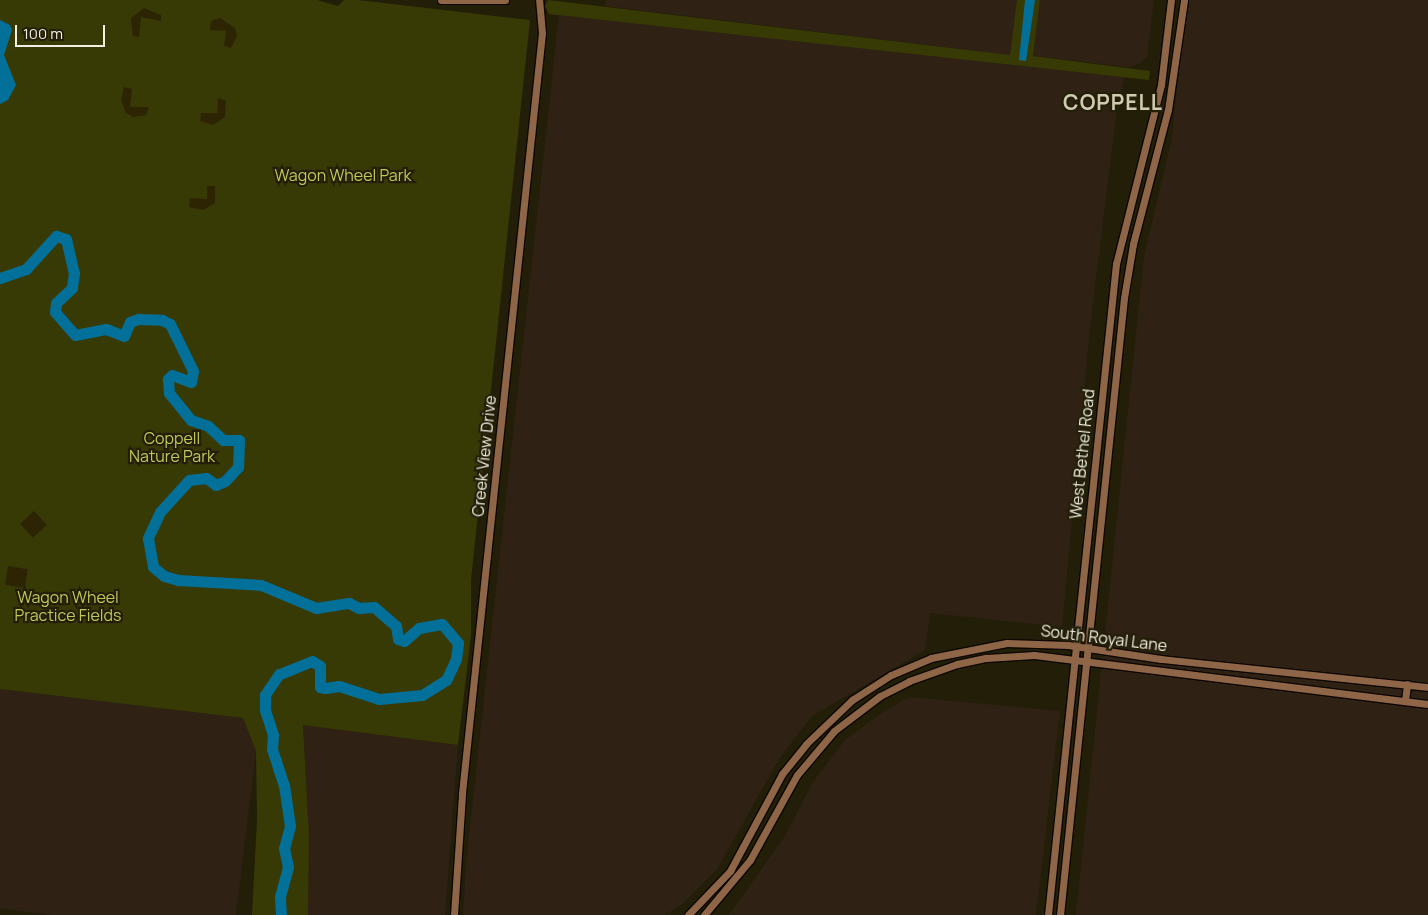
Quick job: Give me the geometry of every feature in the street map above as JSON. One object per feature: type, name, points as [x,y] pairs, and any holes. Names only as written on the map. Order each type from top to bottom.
[{"type":"main road","points":[[441,0],[505,0]]},
{"type":"main road","name":"Creek View Drive","points":[[454,915],[463,784],[542,33],[540,0]]},
{"type":"main road","name":"West Bethel Road","points":[[1048,915],[1116,264],[1158,101],[1171,0]]},
{"type":"main road","name":"West Bethel Road","points":[[1060,915],[1086,647],[1124,298],[1143,204],[1168,110],[1184,0]]},
{"type":"main road","points":[[1165,54],[1177,56]]},
{"type":"main road","points":[[1132,201],[1143,204]]},
{"type":"main road","name":"South Royal Lane","points":[[688,915],[730,871],[751,837],[774,790],[798,753],[836,713],[886,678],[931,658],[982,646],[1007,643],[1076,645],[1162,659],[1428,687]]},
{"type":"main road","name":"South Royal Lane","points":[[704,915],[750,860],[784,795],[809,758],[834,731],[860,709],[893,690],[932,672],[986,658],[1034,655],[1075,659],[1182,676],[1428,704]]},
{"type":"main road","points":[[886,678],[893,690]]},
{"type":"main road","points":[[1405,701],[1407,684]]},
{"type":"main road","points":[[774,790],[784,795]]},
{"type":"main road","points":[[1051,879],[1064,881]]},
{"type":"shaded area","points":[[606,0],[1017,0],[1010,55],[605,6]]},
{"type":"shaded area","points":[[1040,0],[1154,0],[1147,57],[1139,64],[1128,67],[1033,56]]},
{"type":"shaded area","points":[[1187,0],[1428,0],[1428,915],[1076,915],[1144,256],[1171,143]]},
{"type":"shaded area","points":[[559,15],[1124,77],[1116,117],[1090,327],[1062,627],[930,613],[925,650],[812,716],[781,756],[717,869],[681,905],[665,915],[463,915],[467,854]]},
{"type":"shaded area","points":[[0,689],[243,718],[256,751],[236,915],[50,915],[0,908]]},
{"type":"shaded area","points":[[909,697],[1060,711],[1036,915],[729,915],[785,836],[813,782],[845,740],[883,712]]},
{"type":"shaded area","points":[[303,725],[458,745],[445,915],[308,915],[309,836]]},
{"type":"green space","points":[[0,0],[317,0],[338,6],[344,0],[358,0],[530,20],[471,580],[471,635],[458,745],[303,725],[309,836],[308,915],[252,915],[257,820],[256,751],[243,718],[0,689]]},
{"type":"green space","points":[[548,0],[1010,55],[1017,0],[1040,0],[1033,56],[1150,71],[1149,80],[549,14],[545,6]]},
{"type":"sand","points":[[144,8],[161,15],[161,21],[141,17],[139,37],[133,36],[131,18]]},
{"type":"sand","points":[[220,18],[235,28],[237,36],[231,48],[224,46],[226,31],[210,30],[211,21]]},
{"type":"sand","points":[[124,87],[132,89],[130,107],[149,107],[146,115],[133,117],[126,113],[121,100]]},
{"type":"sand","points":[[218,98],[226,101],[225,117],[213,125],[200,121],[201,113],[217,113]]},
{"type":"sand","points":[[207,186],[215,186],[215,203],[203,210],[189,207],[190,198],[207,199]]},
{"type":"sand","points":[[34,511],[47,525],[33,538],[20,524]]},
{"type":"sand","points":[[8,566],[28,569],[25,588],[5,585]]},
{"type":"water","points":[[1025,0],[1035,0],[1026,61],[1019,60]]},
{"type":"water","points":[[0,20],[10,25],[12,30],[4,55],[16,85],[8,100],[0,104]]},
{"type":"waterway","points":[[0,278],[26,269],[56,236],[66,239],[74,273],[72,288],[56,303],[55,312],[75,335],[106,329],[124,336],[130,322],[138,319],[162,320],[170,324],[193,371],[191,382],[172,375],[168,379],[169,393],[191,420],[208,426],[223,440],[239,440],[238,467],[225,481],[216,485],[206,478],[189,480],[160,512],[148,538],[153,567],[164,576],[178,580],[261,585],[316,608],[349,603],[359,608],[374,607],[396,626],[398,639],[404,641],[419,628],[442,624],[458,643],[456,659],[446,680],[422,695],[379,699],[339,686],[320,687],[320,666],[312,661],[279,674],[265,695],[265,710],[273,735],[272,749],[284,785],[290,826],[284,848],[288,867],[280,897],[281,915]]},
{"type":"district","name":"COPPELL","points":[[1113,102]]},
{"type":"park label","name":"Wagon Wheel Park","points":[[343,175]]},
{"type":"park label","name":"Coppell Nature Park","points":[[172,447]]},
{"type":"park label","name":"Wagon Wheel Practice Fields","points":[[68,606]]}]
